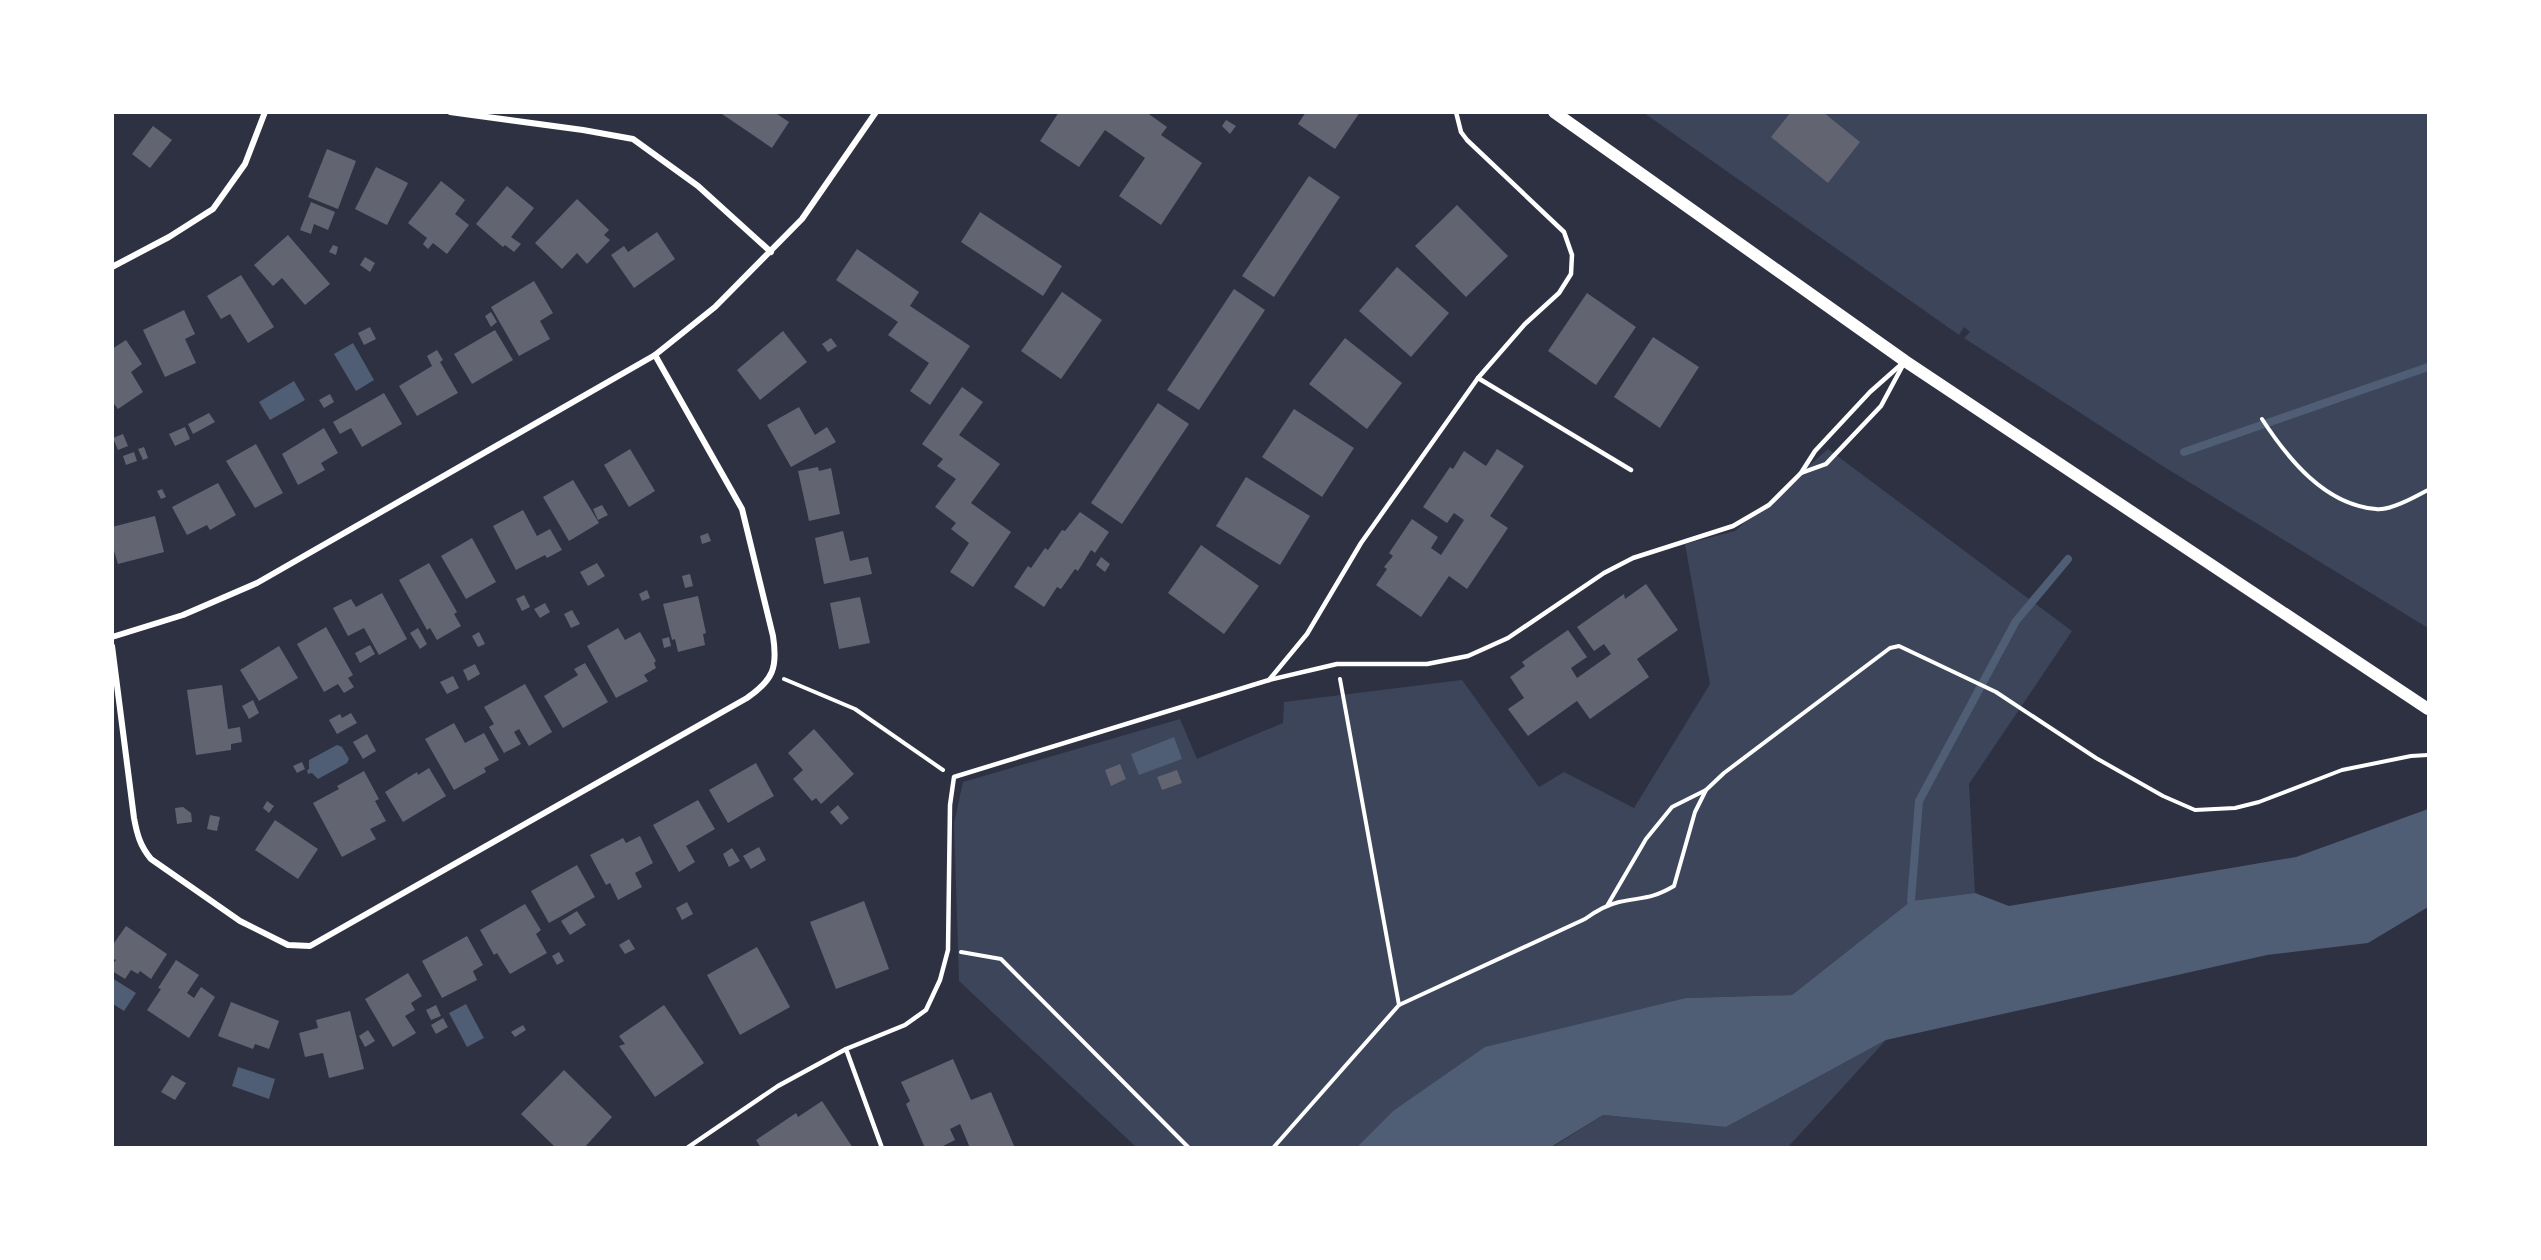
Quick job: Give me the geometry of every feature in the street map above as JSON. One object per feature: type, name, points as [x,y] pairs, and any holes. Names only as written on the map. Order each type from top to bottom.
[{"type":"main road","points":[[1554,112],[1905,361],[2428,708]]},
{"type":"street","points":[[112,267],[170,237],[213,209],[245,164],[265,112]]},
{"type":"street","points":[[450,112],[633,139],[698,186],[771,252]]},
{"type":"street","points":[[519,121],[520,112]]},
{"type":"street","points":[[112,638],[183,615],[254,584],[655,355],[715,307],[802,219],[876,112]]},
{"type":"street","points":[[112,646],[134,818],[138,840],[144,852],[157,864],[240,921],[288,945],[310,945],[320,940],[747,698],[763,687],[772,674],[776,656],[773,636],[742,509],[655,355]]},
{"type":"lane","points":[[1269,680],[1307,634],[1361,543],[1478,378],[1525,324],[1559,293],[1571,273],[1572,255],[1564,232],[1467,140],[1461,132],[1456,112]]},
{"type":"lane","points":[[1801,473],[1826,464],[1881,406],[1905,361]]},
{"type":"lane","points":[[687,1148],[778,1086],[846,1049],[905,1025],[926,1010],[940,980],[948,950],[950,805],[954,777],[1269,680],[1337,664],[1427,664],[1468,656],[1508,638],[1604,573],[1633,558],[1700,538],[1749,519],[1769,505],[1801,473],[1815,451],[1870,393],[1905,361]]},
{"type":"lane","points":[[1478,378],[1631,470]]},
{"type":"lane","points":[[846,1049],[882,1148]]},
{"type":"path","points":[[2262,419],[2279,445],[2319,486],[2336,498],[2377,510],[2406,501],[2428,490]]},
{"type":"path","points":[[1606,906],[1647,839],[1672,807],[1706,790],[1724,773],[1890,648],[1899,646],[1996,692],[2097,758],[2163,796],[2195,810],[2235,808],[2259,802],[2342,770],[2411,756],[2428,755]]},
{"type":"path","points":[[1337,664],[1399,1005]]},
{"type":"path","points":[[772,674],[855,709],[954,777]]},
{"type":"path","points":[[1273,1148],[1399,1005],[1585,919],[1606,906],[1656,896],[1674,886],[1695,812],[1706,790]]},
{"type":"path","points":[[948,950],[1001,959],[1189,1148]]},
{"type":"shaded area","points":[[1644,113],[2428,113],[2428,628],[2161,465],[1964,338],[1970,332],[1964,327],[1959,335]]},
{"type":"shaded area","points":[[353,343],[374,380],[356,391],[334,354]]},
{"type":"shaded area","points":[[294,381],[305,400],[270,420],[259,402]]},
{"type":"shaded area","points":[[1828,449],[2072,631],[1969,784],[1975,893],[1911,901],[1792,995],[1686,998],[1393,1111],[1357,1147],[1136,1147],[959,981],[954,823],[963,782],[1180,719],[1197,759],[1283,723],[1284,702],[1462,680],[1539,787],[1564,772],[1634,808],[1710,684],[1685,544],[1735,531]]},
{"type":"shaded area","points":[[1174,737],[1182,759],[1139,775],[1131,754]]},
{"type":"shaded area","points":[[337,745],[342,747],[349,759],[347,763],[318,779],[312,773],[308,774],[309,760]]},
{"type":"shaded area","points":[[2428,809],[2428,907],[2368,943],[2267,955],[1886,1040],[1726,1127],[1603,1115],[1551,1147],[1357,1147],[1393,1111],[1485,1047],[1686,998],[1792,995],[1911,901],[1975,893],[2009,906],[2296,857]]},
{"type":"shaded area","points":[[112,978],[136,993],[124,1011],[113,1004]]},
{"type":"shaded area","points":[[466,1004],[484,1038],[467,1047],[449,1013]]},
{"type":"shaded area","points":[[1886,1040],[1788,1147],[1551,1148],[1603,1115],[1726,1127]]},
{"type":"shaded area","points":[[238,1067],[275,1079],[269,1099],[232,1086]]},
{"type":"building","points":[[719,112],[774,112],[789,122],[772,148]]},
{"type":"building","points":[[1059,112],[1146,112],[1167,127],[1161,135],[1202,163],[1161,225],[1119,196],[1145,158],[1105,130],[1079,167],[1040,141]]},
{"type":"building","points":[[1306,112],[1360,112],[1335,149],[1298,124]]},
{"type":"building","points":[[1791,112],[1823,112],[1860,142],[1828,183],[1771,137]]},
{"type":"building","points":[[1226,120],[1236,126],[1230,134],[1222,126]]},
{"type":"building","points":[[153,126],[172,140],[150,168],[132,154]]},
{"type":"building","points":[[327,149],[356,161],[338,209],[308,197]]},
{"type":"building","points":[[376,167],[408,183],[387,225],[355,209]]},
{"type":"building","points":[[1309,176],[1340,197],[1274,297],[1242,276]]},
{"type":"building","points":[[441,181],[465,200],[455,214],[469,225],[447,254],[433,243],[428,249],[423,244],[427,238],[408,223]]},
{"type":"building","points":[[507,186],[534,208],[511,237],[521,244],[514,252],[505,245],[503,247],[476,224]]},
{"type":"building","points":[[577,199],[609,230],[604,235],[610,240],[587,264],[577,253],[562,269],[535,243]]},
{"type":"building","points":[[311,202],[335,212],[328,230],[314,224],[311,234],[300,230]]},
{"type":"building","points":[[1457,205],[1508,256],[1466,297],[1415,246]]},
{"type":"building","points":[[980,212],[1062,266],[1043,296],[961,242]]},
{"type":"building","points":[[657,232],[675,259],[634,288],[611,255],[624,246],[628,252]]},
{"type":"building","points":[[288,235],[330,284],[305,305],[282,278],[273,286],[254,265]]},
{"type":"building","points":[[333,245],[338,247],[336,255],[329,252]]},
{"type":"building","points":[[857,249],[919,292],[910,306],[970,346],[930,405],[910,391],[929,363],[888,335],[898,322],[836,280]]},
{"type":"building","points":[[365,257],[375,263],[370,272],[360,265]]},
{"type":"building","points":[[1397,267],[1449,313],[1411,357],[1359,311]]},
{"type":"building","points":[[241,275],[274,327],[248,343],[230,314],[221,319],[207,296]]},
{"type":"building","points":[[534,281],[553,313],[540,321],[550,339],[519,356],[491,307]]},
{"type":"building","points":[[1234,289],[1265,310],[1199,410],[1167,390]]},
{"type":"building","points":[[1062,292],[1102,320],[1061,379],[1021,351]]},
{"type":"building","points":[[1587,293],[1636,327],[1596,385],[1548,351]]},
{"type":"building","points":[[184,310],[195,334],[185,339],[196,363],[165,377],[143,330]]},
{"type":"building","points":[[491,312],[497,322],[491,327],[485,316]]},
{"type":"building","points":[[370,327],[376,339],[364,345],[358,333]]},
{"type":"building","points":[[495,330],[513,360],[472,384],[454,354]]},
{"type":"building","points":[[783,331],[807,362],[760,400],[737,370]]},
{"type":"building","points":[[1653,337],[1699,367],[1660,428],[1614,397]]},
{"type":"building","points":[[831,338],[837,346],[828,352],[822,344]]},
{"type":"building","points":[[1345,338],[1402,383],[1367,429],[1309,384]]},
{"type":"building","points":[[126,340],[142,364],[131,372],[143,392],[118,409],[112,401],[112,349]]},
{"type":"building","points":[[437,350],[443,360],[440,362],[458,393],[417,416],[399,386],[432,366],[427,356]]},
{"type":"building","points":[[962,387],[983,402],[959,435],[1000,464],[971,503],[1011,532],[973,587],[950,572],[969,543],[951,529],[956,523],[935,507],[956,479],[937,466],[943,459],[922,444]]},
{"type":"building","points":[[384,393],[402,424],[362,447],[351,428],[340,434],[333,422]]},
{"type":"building","points":[[330,394],[334,402],[324,408],[319,400]]},
{"type":"building","points":[[1158,403],[1189,424],[1122,524],[1091,503]]},
{"type":"building","points":[[799,407],[815,435],[827,427],[836,442],[791,467],[767,425]]},
{"type":"building","points":[[1294,409],[1354,448],[1322,497],[1262,457]]},
{"type":"building","points":[[209,413],[215,422],[193,434],[188,424]]},
{"type":"building","points":[[185,427],[190,439],[175,446],[169,434]]},
{"type":"building","points":[[324,428],[338,453],[321,463],[325,470],[298,485],[282,454]]},
{"type":"building","points":[[123,434],[128,446],[118,450],[113,438]]},
{"type":"building","points":[[256,444],[283,493],[255,508],[226,461]]},
{"type":"building","points":[[144,447],[148,458],[143,460],[138,449]]},
{"type":"building","points":[[630,449],[655,491],[629,507],[604,465]]},
{"type":"building","points":[[1497,449],[1524,466],[1490,516],[1508,528],[1467,589],[1449,576],[1421,617],[1376,585],[1387,569],[1384,567],[1393,556],[1389,553],[1412,519],[1438,537],[1431,548],[1441,555],[1464,520],[1454,513],[1447,523],[1423,507],[1450,467],[1453,469],[1464,451],[1486,466]]},
{"type":"building","points":[[134,452],[137,461],[126,465],[123,456]]},
{"type":"building","points":[[818,467],[819,471],[831,468],[840,514],[809,521],[798,471]]},
{"type":"building","points":[[1246,477],[1310,516],[1280,565],[1216,526]]},
{"type":"building","points":[[573,480],[599,523],[569,541],[543,497]]},
{"type":"building","points":[[218,483],[236,515],[210,530],[207,525],[187,535],[172,507]]},
{"type":"building","points":[[162,489],[166,497],[161,499],[157,491]]},
{"type":"building","points":[[602,505],[608,515],[598,520],[593,509]]},
{"type":"building","points":[[523,510],[537,536],[550,529],[562,550],[547,558],[545,555],[516,570],[493,526]]},
{"type":"building","points":[[1080,512],[1109,532],[1095,553],[1091,550],[1078,571],[1075,569],[1061,589],[1057,587],[1044,607],[1014,587],[1028,566],[1031,568],[1045,548],[1048,550],[1062,530],[1065,531]]},
{"type":"building","points":[[155,516],[164,552],[118,564],[112,544],[112,527]]},
{"type":"building","points":[[843,531],[850,561],[868,557],[872,574],[824,584],[815,538]]},
{"type":"building","points":[[708,533],[711,541],[702,544],[700,536]]},
{"type":"building","points":[[472,538],[496,582],[466,599],[441,556]]},
{"type":"building","points":[[1201,545],[1259,586],[1224,634],[1168,593]]},
{"type":"building","points":[[1101,557],[1110,564],[1105,572],[1096,565]]},
{"type":"building","points":[[429,563],[457,612],[454,614],[461,626],[437,640],[430,628],[427,630],[399,580]]},
{"type":"building","points":[[597,563],[605,576],[588,586],[580,572]]},
{"type":"building","points":[[690,574],[693,586],[685,588],[682,576]]},
{"type":"building","points":[[1646,584],[1678,630],[1637,659],[1649,677],[1590,719],[1577,701],[1528,736],[1508,709],[1524,698],[1510,677],[1525,666],[1522,662],[1568,630],[1587,657],[1571,668],[1577,678],[1611,654],[1604,644],[1594,651],[1577,627],[1624,594],[1625,599]]},
{"type":"building","points":[[647,590],[650,598],[642,601],[639,594]]},
{"type":"building","points":[[382,593],[407,639],[379,655],[364,628],[348,636],[333,608],[351,599],[356,607]]},
{"type":"building","points":[[524,595],[530,607],[522,611],[516,599]]},
{"type":"building","points":[[698,596],[706,633],[703,634],[705,645],[678,652],[675,639],[672,640],[663,604]]},
{"type":"building","points":[[860,597],[870,643],[839,649],[830,603]]},
{"type":"building","points":[[545,603],[550,612],[540,618],[534,609]]},
{"type":"building","points":[[572,610],[580,624],[571,628],[564,614]]},
{"type":"building","points":[[326,627],[353,675],[348,678],[354,687],[344,693],[338,684],[324,692],[297,644]]},
{"type":"building","points":[[418,628],[427,644],[420,649],[410,633]]},
{"type":"building","points":[[618,628],[625,640],[640,632],[656,661],[654,663],[656,668],[644,675],[648,681],[616,698],[587,646]]},
{"type":"building","points":[[479,632],[485,644],[478,647],[472,636]]},
{"type":"building","points":[[669,637],[671,646],[664,648],[662,639]]},
{"type":"building","points":[[370,645],[375,654],[360,663],[355,653]]},
{"type":"building","points":[[279,646],[298,678],[259,701],[240,670]]},
{"type":"building","points":[[585,663],[608,702],[563,728],[544,696],[578,675],[574,669]]},
{"type":"building","points":[[475,664],[480,674],[468,681],[463,670]]},
{"type":"building","points":[[453,676],[459,688],[447,694],[440,682]]},
{"type":"building","points":[[525,684],[552,732],[529,746],[519,729],[514,732],[521,744],[504,753],[489,727],[494,724],[484,707]]},
{"type":"building","points":[[222,685],[228,729],[240,727],[242,742],[231,744],[231,750],[196,755],[187,690]]},
{"type":"building","points":[[253,700],[259,713],[249,719],[242,706]]},
{"type":"building","points":[[351,713],[357,723],[337,734],[329,720],[340,714],[342,718]]},
{"type":"building","points":[[454,723],[465,743],[484,733],[499,760],[484,768],[486,772],[454,790],[425,739]]},
{"type":"building","points":[[814,729],[854,774],[821,804],[816,798],[812,801],[793,779],[803,770],[788,753]]},
{"type":"building","points":[[367,734],[376,751],[363,759],[353,742]]},
{"type":"building","points":[[302,762],[305,769],[297,773],[293,766]]},
{"type":"building","points":[[756,763],[774,796],[728,823],[709,790]]},
{"type":"building","points":[[1120,764],[1126,779],[1111,786],[1105,770]]},
{"type":"building","points":[[429,768],[446,796],[403,822],[385,792],[417,772],[418,775]]},
{"type":"building","points":[[1177,770],[1182,783],[1162,790],[1157,777]]},
{"type":"building","points":[[364,771],[379,799],[375,801],[386,821],[370,829],[376,839],[342,857],[313,803],[339,789],[337,786]]},
{"type":"building","points":[[698,800],[715,829],[686,846],[695,862],[679,872],[653,825]]},
{"type":"building","points":[[267,801],[274,806],[269,813],[263,808]]},
{"type":"building","points":[[838,805],[849,818],[841,825],[830,812]]},
{"type":"building","points":[[183,807],[191,813],[192,822],[177,824],[175,808]]},
{"type":"building","points":[[210,815],[220,817],[217,831],[207,829]]},
{"type":"building","points":[[275,820],[318,849],[298,879],[255,850]]},
{"type":"building","points":[[640,836],[653,863],[635,873],[642,887],[618,900],[610,883],[606,885],[590,855],[623,838],[626,843]]},
{"type":"building","points":[[759,847],[766,860],[751,869],[743,856]]},
{"type":"building","points":[[732,848],[740,861],[729,867],[723,854]]},
{"type":"building","points":[[577,865],[595,897],[549,923],[531,891]]},
{"type":"building","points":[[864,901],[889,969],[836,989],[810,922]]},
{"type":"building","points":[[687,902],[693,914],[682,920],[676,908]]},
{"type":"building","points":[[525,904],[541,930],[536,934],[547,953],[510,974],[497,953],[494,955],[480,930]]},
{"type":"building","points":[[577,911],[586,925],[570,935],[561,921]]},
{"type":"building","points":[[126,926],[167,954],[151,979],[140,971],[138,974],[131,970],[125,979],[112,971],[112,965],[116,960],[112,958],[112,946]]},
{"type":"building","points":[[467,936],[483,965],[473,971],[477,980],[442,998],[422,961]]},
{"type":"building","points":[[629,939],[635,949],[625,954],[619,945]]},
{"type":"building","points":[[757,947],[790,1007],[740,1035],[707,975]]},
{"type":"building","points":[[559,952],[564,961],[557,965],[552,956]]},
{"type":"building","points":[[176,960],[199,975],[187,993],[194,998],[201,987],[215,997],[189,1038],[147,1010]]},
{"type":"building","points":[[408,973],[422,996],[411,1003],[415,1010],[405,1016],[416,1033],[393,1047],[365,999]]},
{"type":"building","points":[[231,1002],[279,1021],[269,1049],[255,1044],[253,1049],[218,1036]]},
{"type":"building","points":[[436,1005],[441,1016],[431,1020],[426,1010]]},
{"type":"building","points":[[664,1005],[704,1063],[655,1097],[619,1046],[625,1044],[619,1036]]},
{"type":"building","points":[[350,1011],[364,1069],[329,1078],[323,1053],[305,1057],[299,1033],[318,1028],[316,1020]]},
{"type":"building","points":[[443,1018],[448,1027],[436,1034],[431,1025]]},
{"type":"building","points":[[523,1025],[526,1030],[515,1037],[511,1032]]},
{"type":"building","points":[[368,1030],[375,1041],[365,1047],[359,1036]]},
{"type":"building","points":[[953,1059],[971,1100],[991,1092],[1015,1148],[970,1148],[960,1124],[950,1129],[955,1140],[939,1148],[925,1148],[906,1104],[910,1101],[901,1082]]},
{"type":"building","points":[[564,1070],[612,1117],[584,1148],[556,1148],[521,1114]]},
{"type":"building","points":[[172,1075],[186,1083],[175,1100],[161,1092]]},
{"type":"building","points":[[822,1101],[853,1148],[761,1148],[756,1140],[796,1113],[798,1117]]},
{"type":"waterway","points":[[2184,452],[2428,367]]},
{"type":"waterway","points":[[1911,901],[1919,801],[2016,621],[2068,559]]}]
